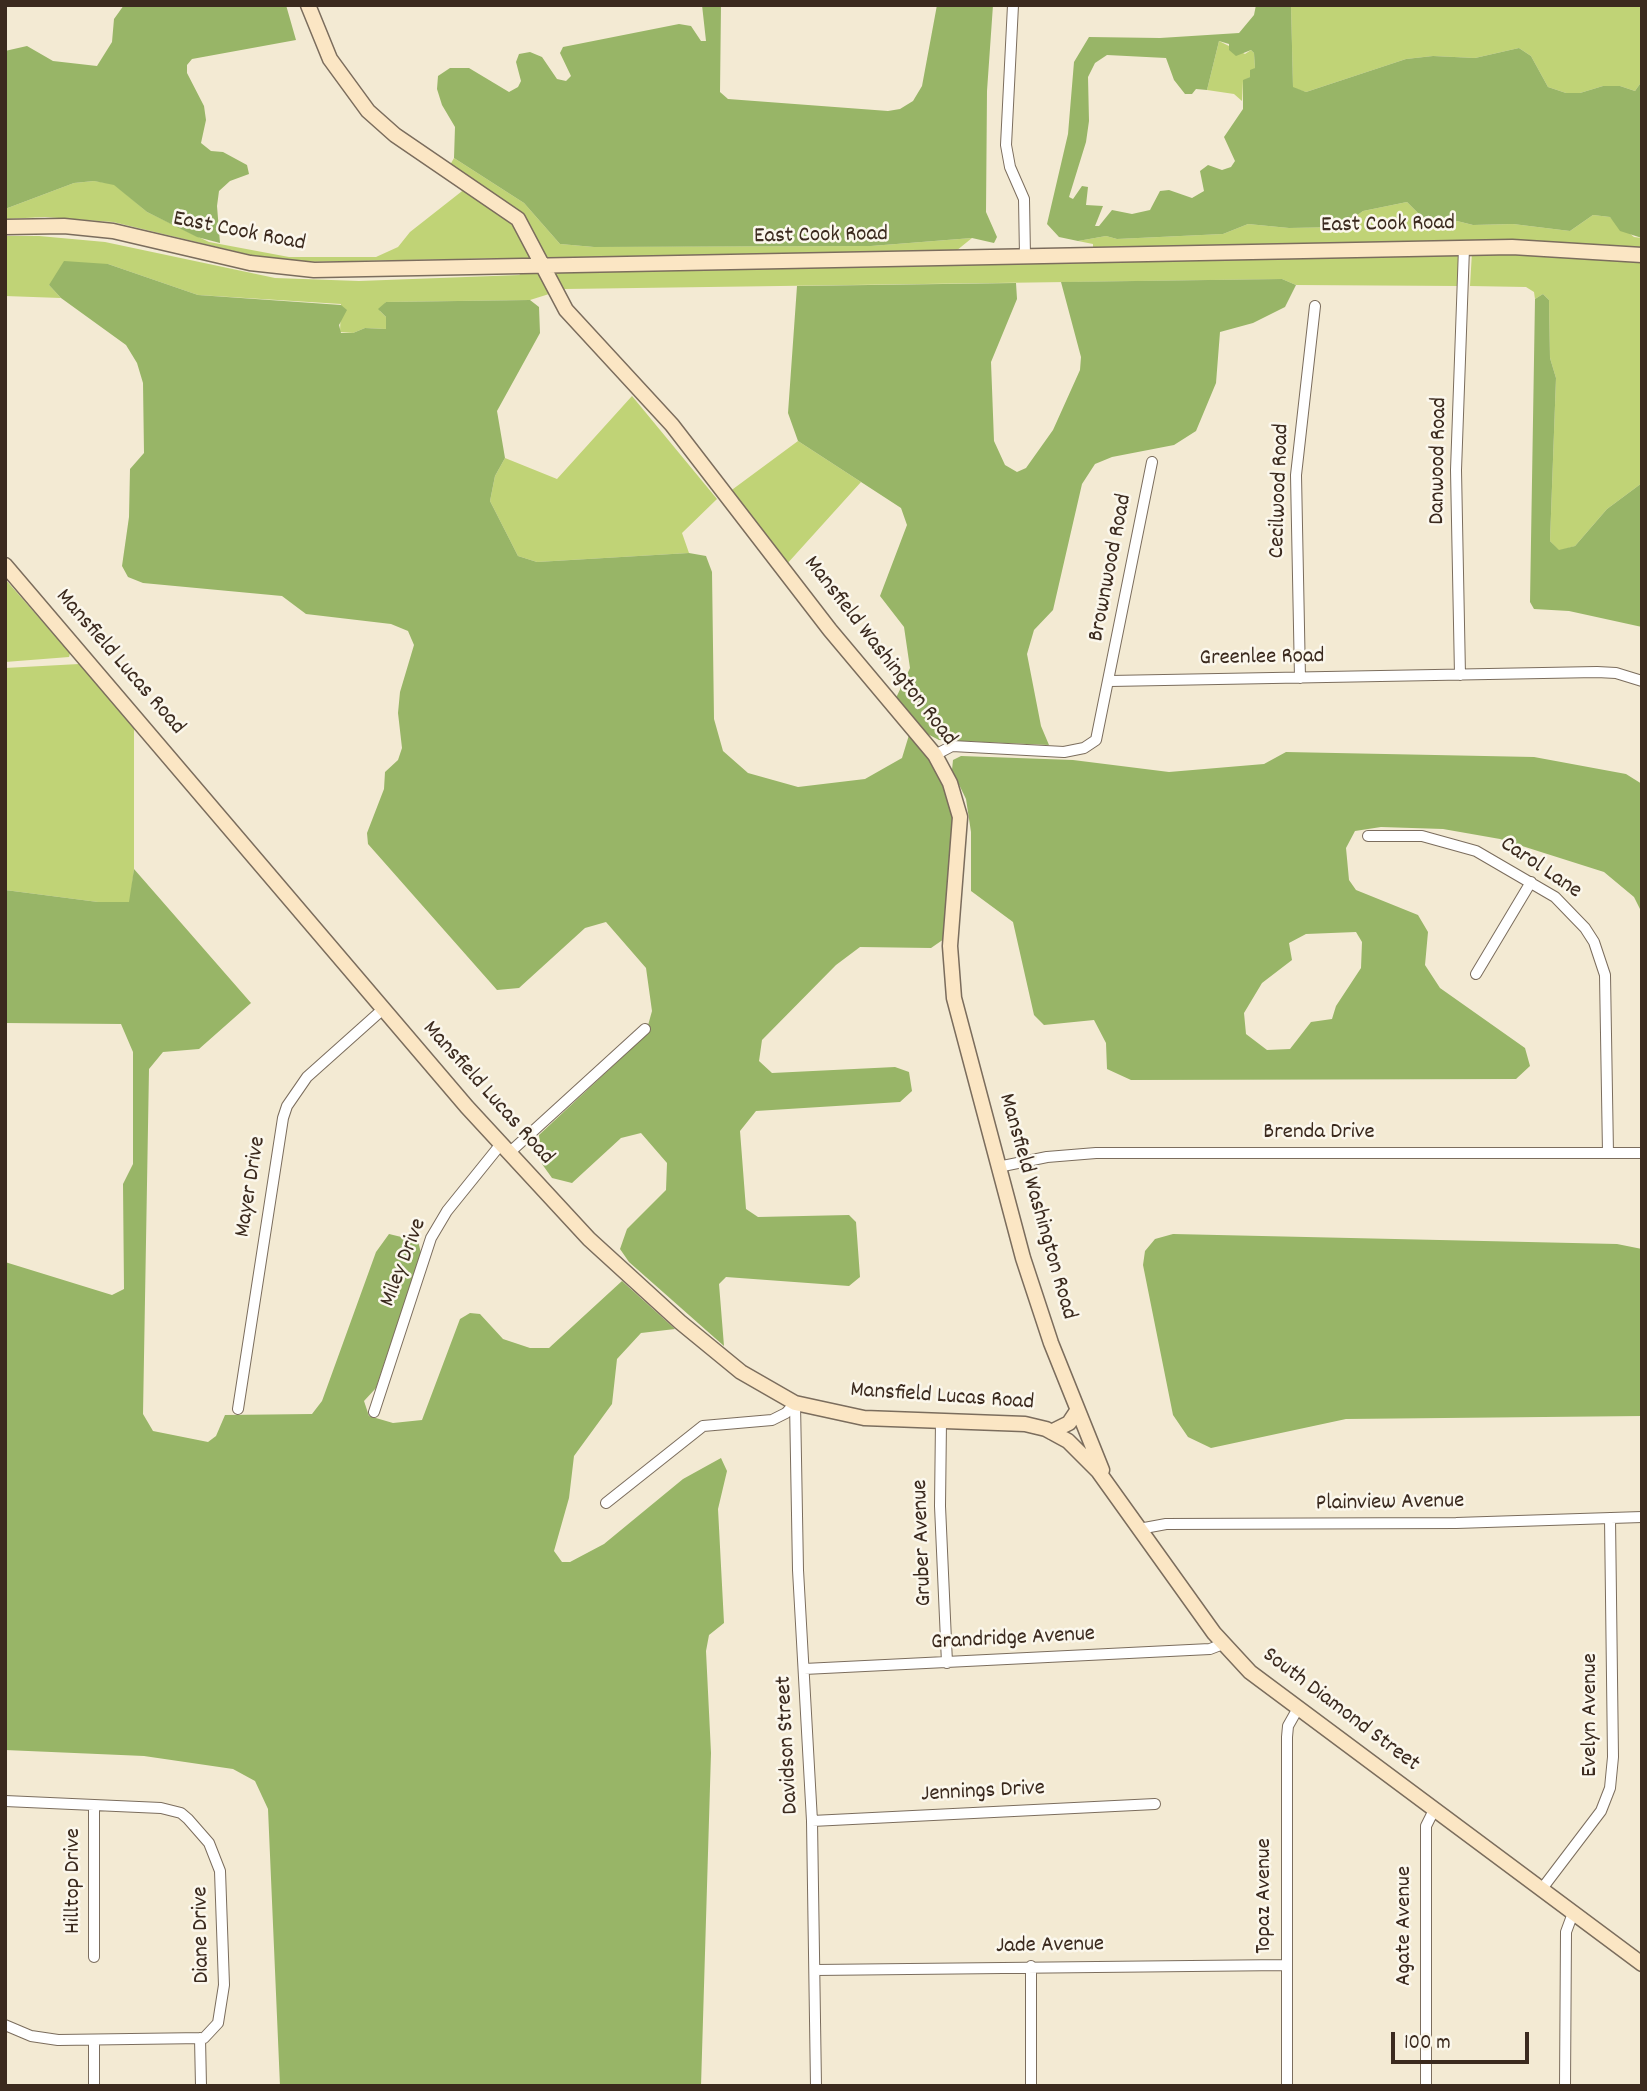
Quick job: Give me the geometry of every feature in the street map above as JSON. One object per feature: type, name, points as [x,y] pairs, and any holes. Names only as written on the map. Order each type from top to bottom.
[{"type":"street","name":"Mansfield Washington Road","points":[[307,5],[330,59],[368,111],[395,135],[508,210],[525,228],[566,310],[672,425],[830,630],[934,755],[950,783],[960,817],[950,946],[951,982],[1031,1284],[1107,1485]]},
{"type":"street","points":[[1013,5],[1006,145],[1010,167],[1024,199],[1025,256]]},
{"type":"street","name":"East Cook Road","points":[[5,227],[64,226],[113,231],[250,263],[292,269],[1464,248],[1565,248],[1642,255]]},
{"type":"street","name":"Danwood Road","points":[[1460,676],[1457,470],[1464,248]]},
{"type":"street","name":"Cecilwood Road","points":[[1300,678],[1296,475],[1315,306]]},
{"type":"street","name":"Brownwood Road","points":[[1110,681],[1152,462]]},
{"type":"street","name":"Mansfield Lucas Road","points":[[5,565],[150,732],[382,1010],[505,1149],[589,1239],[680,1322],[741,1372],[795,1403],[864,1418],[1025,1424],[1058,1436]]},
{"type":"street","name":"Greenlee Road","points":[[1110,681],[1597,672],[1616,673],[1642,681]]},
{"type":"street","points":[[934,755],[952,746],[1053,753],[1072,752],[1091,745],[1100,731],[1110,681]]},
{"type":"street","name":"Carol Lane","points":[[1368,836],[1422,836],[1458,843],[1531,883],[1565,905],[1575,915],[1600,958],[1605,992],[1608,1153]]},
{"type":"street","points":[[1476,974],[1531,883]]},
{"type":"street","name":"Mayer Drive","points":[[238,1409],[287,1106],[307,1077],[382,1010]]},
{"type":"street","name":"Miley Drive","points":[[374,1412],[431,1238],[447,1211],[505,1149],[645,1029]]},
{"type":"street","name":"Brenda Drive","points":[[998,1167],[1047,1157],[1096,1153],[1642,1153]]},
{"type":"street","points":[[606,1503],[704,1426],[772,1420],[786,1413],[795,1403]]},
{"type":"street","name":"Davidson Street","points":[[795,1403],[797,1570],[812,1821],[817,2086]]},
{"type":"street","points":[[1058,1436],[1077,1411]]},
{"type":"street","name":"Gruber Avenue","points":[[941,1421],[940,1506],[947,1663]]},
{"type":"street","name":"South Diamond Street","points":[[1058,1436],[1088,1460],[1223,1644],[1261,1682],[1642,1964]]},
{"type":"street","name":"Plainview Avenue","points":[[1139,1529],[1166,1524],[1456,1523],[1642,1517]]},
{"type":"street","name":"Evelyn Avenue","points":[[1541,1890],[1601,1811],[1610,1788],[1613,1757],[1610,1518]]},
{"type":"street","name":"Grandridge Avenue","points":[[804,1669],[1210,1649],[1223,1644]]},
{"type":"street","name":"Topaz Avenue","points":[[1287,2086],[1287,1737],[1288,1726],[1297,1710]]},
{"type":"street","name":"Diane Drive","points":[[5,1801],[161,1808],[181,1813],[204,1835],[214,1852],[222,1882],[223,1996],[218,2023],[208,2036],[200,2038]]},
{"type":"street","name":"Jennings Drive","points":[[812,1821],[1155,1804]]},
{"type":"street","name":"Hilltop Drive","points":[[94,1805],[94,1957]]},
{"type":"street","name":"Agate Avenue","points":[[1426,2086],[1426,1826],[1434,1810]]},
{"type":"street","points":[[1565,2086],[1566,1932],[1573,1913]]},
{"type":"street","name":"Jade Avenue","points":[[815,1970],[1285,1965]]},
{"type":"street","points":[[1031,1966],[1031,2086]]},
{"type":"street","points":[[5,2025],[45,2039],[200,2038],[201,2086]]},
{"type":"street","points":[[94,2040],[94,2086]]},
{"type":"green space","points":[[124,5],[286,5],[296,40],[192,59],[187,65],[187,73],[204,106],[206,120],[201,143],[211,151],[223,152],[247,165],[249,174],[230,181],[219,191],[217,206],[220,243],[197,237],[147,212],[114,185],[94,181],[74,183],[5,209],[5,51],[27,46],[53,61],[97,66],[112,42],[114,19]]},
{"type":"green space","points":[[702,5],[721,5],[720,92],[728,99],[888,111],[900,109],[913,101],[922,86],[937,5],[993,5],[987,91],[986,212],[997,237],[994,243],[972,238],[871,246],[594,247],[560,244],[524,203],[454,158],[455,127],[442,105],[437,89],[438,76],[450,68],[469,68],[509,92],[518,87],[521,81],[516,62],[519,54],[530,52],[542,57],[557,79],[566,81],[571,76],[560,53],[563,47],[679,24],[691,26],[701,41],[706,41]]},
{"type":"green space","points":[[1256,5],[1291,5],[1293,87],[1306,92],[1406,59],[1433,56],[1475,58],[1519,48],[1531,56],[1548,87],[1566,93],[1580,93],[1603,86],[1620,86],[1635,91],[1642,81],[1642,238],[1620,231],[1610,217],[1593,215],[1570,231],[1513,224],[1473,225],[1457,221],[1431,226],[1407,202],[1363,211],[1341,227],[1289,228],[1248,224],[1223,234],[1117,239],[1106,236],[1078,241],[1059,237],[1047,224],[1068,134],[1074,62],[1089,37],[1160,38],[1239,33],[1254,15]],"holes":[[[1219,41],[1229,44],[1229,50],[1236,56],[1251,50],[1254,53],[1255,68],[1250,70],[1250,77],[1243,80],[1243,109],[1224,137],[1235,161],[1231,167],[1222,170],[1208,165],[1200,171],[1204,191],[1192,198],[1169,190],[1160,191],[1150,210],[1132,214],[1112,210],[1099,226],[1095,226],[1103,206],[1086,205],[1088,187],[1082,186],[1073,199],[1069,197],[1086,142],[1089,121],[1088,77],[1095,63],[1107,55],[1166,58],[1174,80],[1185,94],[1192,94],[1196,89],[1207,90]]]},
{"type":"green space","points":[[1291,5],[1642,5],[1642,81],[1635,91],[1620,86],[1603,86],[1580,93],[1566,93],[1548,87],[1531,56],[1519,48],[1475,58],[1433,56],[1406,59],[1306,92],[1293,88]]},
{"type":"green space","points":[[1219,41],[1245,54],[1251,50],[1254,53],[1255,68],[1250,77],[1243,81],[1242,101],[1234,94],[1207,90]]},
{"type":"green space","points":[[454,158],[524,203],[560,244],[594,247],[871,246],[972,238],[956,251],[1459,253],[1458,286],[1296,285],[1282,279],[565,289],[530,300],[386,302],[380,311],[386,317],[386,329],[365,328],[353,333],[340,332],[341,304],[198,295],[108,264],[49,285],[61,298],[5,296],[5,236],[105,242],[275,278],[359,281],[520,275],[510,258],[299,262],[255,256],[113,222],[45,217],[5,219],[5,209],[74,183],[94,181],[114,184],[147,212],[209,242],[289,257],[376,257],[398,247],[410,232],[466,188],[450,165]]},
{"type":"green space","points":[[1407,202],[1431,226],[1457,221],[1473,225],[1513,224],[1570,231],[1593,215],[1610,217],[1634,237],[1642,238],[1642,249],[1517,241],[1093,249],[1093,244],[1078,241],[1106,236],[1117,239],[1223,234],[1248,224],[1289,228],[1341,227],[1363,211]]},
{"type":"green space","points":[[1472,252],[1642,261],[1642,483],[1607,509],[1575,546],[1559,551],[1550,541],[1556,378],[1550,358],[1549,300],[1543,294],[1535,299],[1534,292],[1526,287],[1470,286]]},
{"type":"green space","points":[[64,261],[108,264],[198,295],[341,305],[347,310],[339,325],[341,333],[353,333],[365,328],[386,329],[386,317],[378,309],[386,302],[530,300],[539,307],[540,333],[497,411],[505,458],[495,476],[490,501],[518,556],[537,562],[689,553],[706,556],[712,572],[714,719],[723,751],[748,773],[798,787],[865,779],[902,758],[909,735],[927,755],[949,791],[956,818],[944,939],[931,948],[860,947],[836,965],[762,1040],[759,1061],[772,1073],[895,1067],[909,1072],[912,1091],[900,1102],[756,1111],[740,1131],[746,1209],[758,1217],[849,1215],[856,1222],[860,1277],[849,1286],[726,1277],[719,1284],[724,1346],[629,1262],[620,1249],[627,1229],[666,1190],[667,1163],[641,1133],[621,1138],[572,1183],[552,1178],[542,1164],[539,1135],[645,1036],[652,1011],[646,968],[606,922],[585,928],[519,988],[497,990],[368,844],[367,833],[384,789],[385,772],[398,760],[402,748],[398,713],[400,692],[414,645],[408,631],[391,624],[306,614],[282,596],[143,583],[128,577],[122,566],[129,517],[130,469],[144,453],[143,383],[137,363],[126,345],[61,298],[49,285]]},
{"type":"green space","points":[[1282,279],[1296,285],[1285,307],[1253,323],[1220,332],[1216,383],[1196,431],[1174,445],[1112,457],[1095,464],[1082,484],[1053,610],[1034,630],[1027,654],[1041,726],[1049,745],[939,740],[912,726],[896,698],[910,668],[904,627],[880,596],[907,525],[901,508],[798,441],[788,413],[797,286],[1016,283],[1017,299],[991,362],[994,441],[1005,465],[1017,472],[1026,468],[1053,430],[1080,370],[1081,357],[1061,282]]},
{"type":"green space","points":[[1543,294],[1549,300],[1550,358],[1556,378],[1550,541],[1559,550],[1575,546],[1607,509],[1642,483],[1642,627],[1569,611],[1534,609],[1530,602],[1535,299]]},
{"type":"green space","points":[[632,396],[717,499],[682,533],[689,553],[537,562],[518,556],[490,501],[495,476],[505,458],[557,479]]},
{"type":"green space","points":[[798,441],[861,482],[786,565],[729,492]]},
{"type":"green space","points":[[5,579],[70,653],[69,657],[5,662]]},
{"type":"green space","points":[[79,664],[134,726],[134,869],[130,902],[98,902],[5,890],[5,668]]},
{"type":"green space","points":[[1286,752],[1534,757],[1626,774],[1642,784],[1642,913],[1634,897],[1604,872],[1500,839],[1443,829],[1381,827],[1355,831],[1346,848],[1349,880],[1356,890],[1418,915],[1428,932],[1425,965],[1440,988],[1525,1048],[1530,1066],[1516,1079],[1131,1080],[1107,1069],[1106,1043],[1094,1020],[1044,1025],[1034,1015],[1013,922],[971,891],[971,832],[966,799],[952,770],[953,760],[961,756],[1073,760],[1169,772],[1264,764]],"holes":[[[1356,932],[1362,942],[1361,968],[1336,1006],[1332,1019],[1311,1022],[1290,1049],[1267,1050],[1246,1034],[1244,1013],[1262,983],[1292,960],[1289,943],[1306,934]]]},
{"type":"green space","points":[[134,869],[251,1003],[199,1049],[163,1052],[149,1069],[143,1414],[153,1431],[208,1442],[216,1436],[225,1415],[312,1414],[322,1401],[376,1252],[389,1234],[418,1241],[421,1253],[376,1388],[364,1401],[369,1416],[393,1423],[422,1420],[460,1319],[470,1313],[480,1314],[503,1339],[530,1348],[549,1348],[622,1281],[675,1329],[641,1333],[617,1359],[612,1404],[574,1456],[569,1498],[554,1551],[562,1562],[570,1562],[604,1544],[683,1479],[721,1458],[727,1471],[718,1509],[724,1623],[709,1635],[706,1651],[711,1753],[701,2086],[280,2086],[268,1809],[255,1781],[233,1769],[144,1756],[5,1750],[5,1262],[112,1295],[124,1289],[123,1184],[133,1164],[133,1052],[121,1024],[5,1023],[5,890],[98,902],[129,902]]},
{"type":"green space","points":[[1173,1234],[1617,1244],[1642,1249],[1642,1416],[1346,1419],[1211,1448],[1188,1437],[1173,1415],[1143,1265],[1145,1251],[1155,1239]]}]
